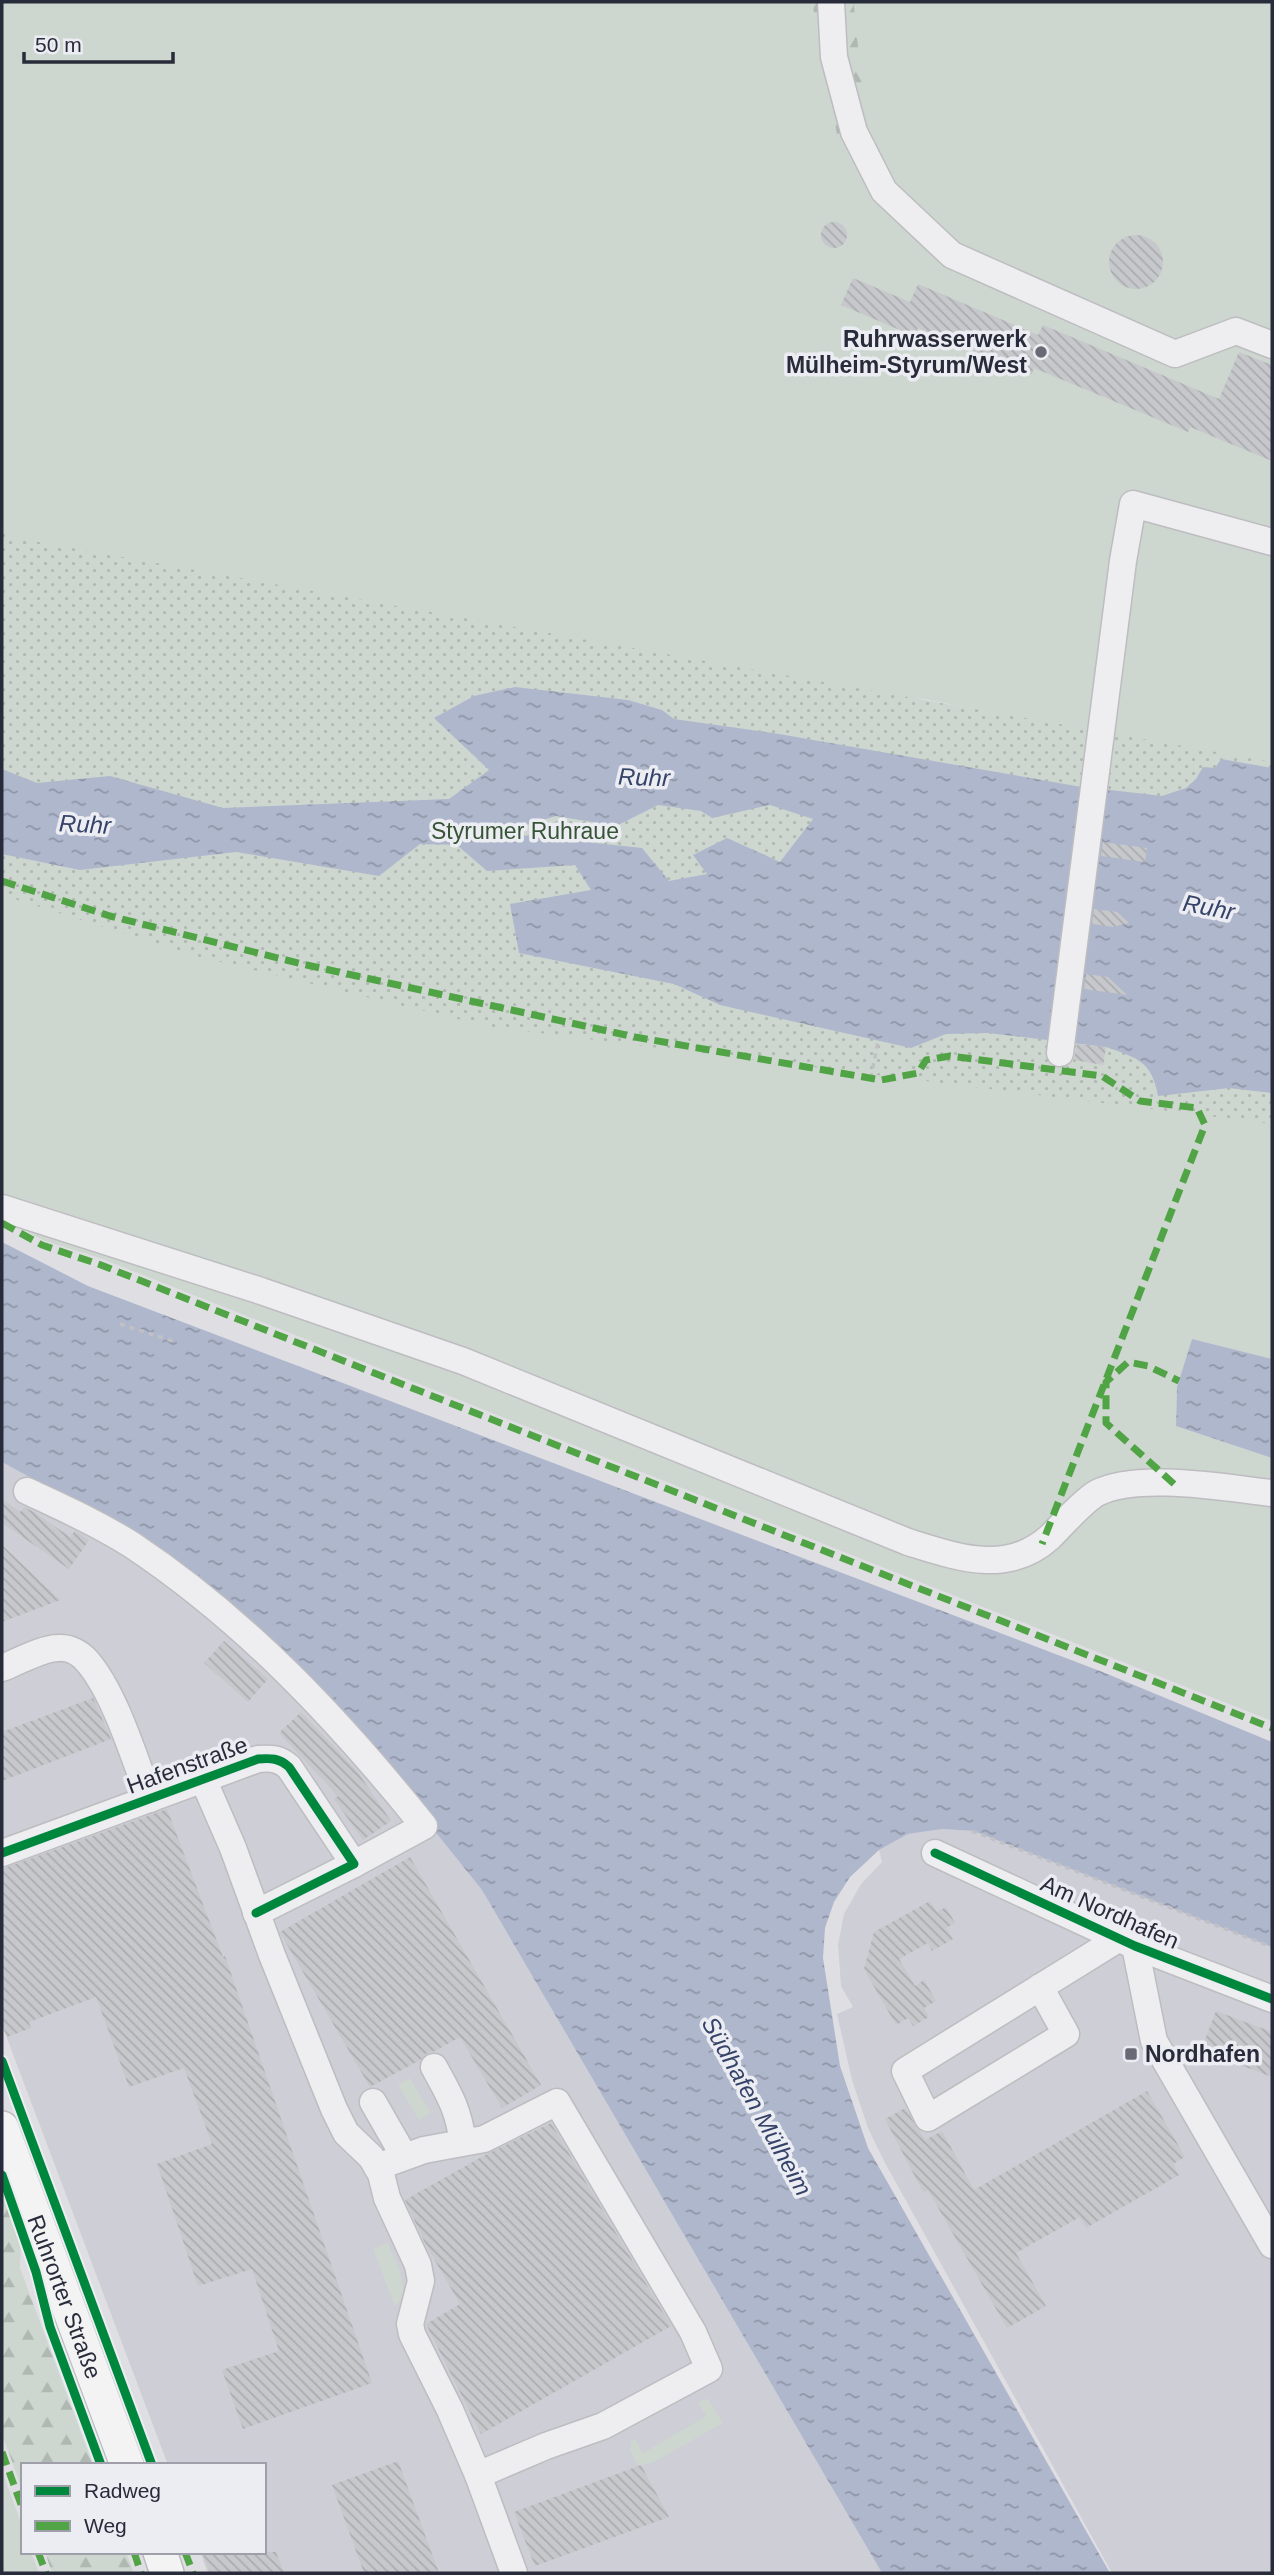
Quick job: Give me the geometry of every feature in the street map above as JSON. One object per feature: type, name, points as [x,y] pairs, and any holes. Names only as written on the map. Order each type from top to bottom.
[{"type":"main road","name":"Ruhrorter Straße","points":[[2,2128],[126,2463]]},
{"type":"main road","points":[[161,2554],[167,2573]]},
{"type":"street","points":[[831,2],[834,57],[854,132],[884,191],[952,255],[1175,354],[1236,331],[1272,345]]},
{"type":"street","points":[[1060,1053],[1133,504],[1272,542]]},
{"type":"street","points":[[2,1208],[463,1361],[908,1542],[962,1559],[1006,1560],[1042,1544],[1097,1493],[1142,1481],[1272,1493]]},
{"type":"street","points":[[27,1491],[75,1513],[130,1544],[194,1589],[250,1635],[298,1681],[367,1755],[424,1826],[256,1913]]},
{"type":"street","points":[[2,1668],[56,1648],[72,1650],[85,1659],[112,1705],[150,1799]]},
{"type":"street","name":"Hafenstraße","points":[[2,1853],[258,1759],[271,1758],[282,1761],[289,1767],[354,1864]]},
{"type":"street","name":"Hafenstraße","points":[[203,1779],[233,1848],[334,2109],[346,2133],[371,2157],[377,2167]]},
{"type":"street","name":"Am Nordhafen","points":[[935,1853],[1127,1943],[1272,1999]]},
{"type":"street","points":[[1040,1987],[1066,2034],[928,2118],[905,2071],[1040,1987],[1127,1943],[1154,2041],[1272,2245]]},
{"type":"street","points":[[433,2067],[460,2117],[463,2142]]},
{"type":"street","points":[[373,2102],[404,2156]]},
{"type":"street","points":[[478,2475],[546,2446],[603,2426],[709,2369],[693,2332],[556,2102],[484,2139],[404,2156],[377,2167],[387,2198],[418,2265],[421,2281],[410,2324],[412,2334],[450,2410],[478,2475],[514,2573]]},
{"type":"path","points":[[871,1077],[878,1041]]},
{"type":"path","points":[[120,1324],[176,1342]]},
{"type":"path","points":[[972,1831],[1272,1947]]},
{"type":"shaded area","points":[[2,1462],[154,1545],[323,1692],[482,1890],[882,2573],[208,2573],[201,2554],[266,2554],[266,2463],[167,2463],[2,2025]]},
{"type":"shaded area","points":[[942,1829],[972,1831],[1272,1947],[1272,2573],[1112,2573],[868,2128],[852,2080],[837,2014],[853,2007],[841,1986],[838,1945],[844,1914],[861,1884],[882,1862],[879,1850],[908,1834]]},
{"type":"green space","points":[[2,2],[812,2],[838,134],[855,2],[1272,2],[1272,768],[919,698],[950,749],[2,657]]},
{"type":"green space","points":[[812,2],[855,2],[866,124],[837,134]]},
{"type":"green space","name":"Styrumer Ruhraue","points":[[2,533],[10,537],[1272,762],[1272,1124],[491,1027],[191,955],[2,895]]},
{"type":"green space","points":[[2,874],[97,904],[237,940],[682,1039],[884,1069],[911,1048],[946,1034],[988,1033],[1106,1047],[1117,1051],[1135,1058],[1147,1068],[1159,1096],[1229,1088],[1272,1093],[1272,1359],[1192,1339],[1177,1387],[1176,1426],[1272,1458],[1272,1721],[100,1258],[45,1241],[2,1218],[2,1214],[456,1365],[929,1557],[986,1569],[1011,1564],[907,1535],[464,1351],[2,1199]]},
{"type":"green space","points":[[410,2078],[431,2113],[419,2120],[398,2085]]},
{"type":"green space","points":[[2,2191],[21,2240],[20,2268],[92,2463],[21,2463],[21,2486],[2,2434]]},
{"type":"green space","points":[[388,2243],[403,2284],[403,2292],[395,2306],[373,2249]]},
{"type":"green space","points":[[708,2398],[723,2423],[654,2462],[638,2466],[630,2451],[631,2441],[635,2439],[643,2453],[706,2416],[698,2403]]},
{"type":"green space","points":[[2,2471],[21,2523],[21,2554],[32,2554],[39,2573],[2,2573]]},
{"type":"green space","points":[[46,2554],[127,2554],[134,2573],[52,2573]]},
{"type":"water","name":"Ruhr","points":[[515,687],[628,700],[662,710],[674,719],[779,734],[1076,786],[1162,796],[1186,788],[1196,779],[1203,767],[1215,768],[1221,759],[1272,768],[1272,1093],[1229,1088],[1158,1096],[1147,1068],[1134,1058],[1106,1047],[988,1033],[946,1034],[911,1048],[720,1005],[674,984],[519,953],[510,904],[591,890],[575,865],[487,871],[457,845],[420,844],[379,876],[236,852],[80,870],[2,854],[2,769],[37,783],[110,776],[223,808],[449,799],[489,770],[434,718],[474,696]],"holes":[[[658,805],[701,811],[712,818],[770,805],[813,819],[780,862],[727,838],[693,855],[707,874],[669,881],[642,848],[500,833],[556,816],[616,826]]]},
{"type":"water","name":"Südhafen Mülheim","points":[[2,1242],[88,1286],[1100,1671],[1272,1742],[1272,1947],[973,1831],[942,1829],[908,1834],[879,1850],[850,1877],[834,1902],[825,1928],[823,1958],[840,2066],[868,2148],[1110,2573],[882,2573],[482,1890],[323,1692],[154,1545],[2,1462]]},
{"type":"water","points":[[1192,1339],[1272,1359],[1272,1458],[1176,1426],[1177,1387]]},
{"type":"building","points":[[834,222],[843,226],[847,235],[843,244],[834,248],[825,244],[821,235],[825,226]]},
{"type":"building","points":[[1136,235],[1155,243],[1163,262],[1155,281],[1136,289],[1117,281],[1109,262],[1117,243]]},
{"type":"building","name":"Ruhrwasserwerk Mülheim-Styrum/West","points":[[853,278],[910,302],[918,284],[1038,335],[1043,325],[1219,399],[1239,352],[1272,365],[1272,461],[1190,427],[1188,432],[1034,368],[1031,375],[918,328],[914,336],[841,305]]},
{"type":"building","points":[[1103,842],[1147,848],[1145,862],[1101,856]]},
{"type":"building","points":[[1094,909],[1117,912],[1129,923],[1114,927],[1092,924]]},
{"type":"building","points":[[1086,974],[1108,977],[1127,995],[1084,989]]},
{"type":"building","points":[[1077,1044],[1106,1047],[1103,1065],[1074,1060]]},
{"type":"building","points":[[2,1499],[20,1512],[24,1507],[34,1512],[70,1537],[75,1531],[89,1540],[69,1569],[2,1523]]},
{"type":"building","points":[[2,1545],[60,1600],[2,1622]]},
{"type":"building","points":[[224,1641],[268,1679],[248,1702],[204,1663]]},
{"type":"building","points":[[93,1698],[111,1739],[2,1781],[2,1732]]},
{"type":"building","points":[[301,1712],[357,1771],[391,1821],[363,1840],[334,1799],[338,1796],[279,1733]]},
{"type":"building","points":[[167,1809],[223,1957],[225,1956],[372,2383],[243,2429],[222,2370],[279,2351],[252,2269],[198,2286],[157,2164],[212,2144],[184,2068],[129,2087],[96,1997],[29,2022],[31,2028],[7,2037],[2,2025],[2,1869]]},
{"type":"building","points":[[410,1857],[541,2085],[502,2108],[460,2037],[370,2087],[280,1932]]},
{"type":"building","points":[[930,1901],[937,1912],[946,1907],[955,1923],[946,1928],[953,1939],[932,1951],[928,1943],[899,1959],[915,1986],[924,1980],[936,2001],[924,2008],[929,2017],[913,2026],[908,2018],[896,2025],[864,1969],[874,1932]]},
{"type":"building","points":[[1216,2011],[1272,2032],[1272,2077],[1201,2050]]},
{"type":"building","points":[[1147,2091],[1185,2157],[1173,2164],[1179,2175],[1086,2228],[1080,2217],[1016,2253],[1046,2306],[1007,2328],[928,2190],[923,2192],[885,2119],[905,2108],[925,2140],[942,2131],[974,2190]]},
{"type":"building","points":[[551,2123],[671,2326],[481,2434],[426,2324],[460,2304],[425,2243],[405,2200],[485,2155]]},
{"type":"building","points":[[398,2461],[439,2573],[364,2573],[332,2485]]},
{"type":"building","points":[[641,2465],[669,2517],[535,2566],[514,2512]]},
{"type":"building","points":[[276,2552],[284,2573],[210,2573],[203,2554]]},
{"type":"marked path","points":[[2,881],[110,916],[302,964],[635,1037],[881,1080],[918,1073],[926,1060],[950,1056],[1102,1076],[1140,1101],[1197,1108],[1205,1125],[1042,1544]]},
{"type":"marked path","points":[[2,1223],[42,1245],[101,1265],[1272,1728]]},
{"type":"marked path","points":[[1174,1484],[1106,1423],[1106,1382],[1128,1362],[1148,1366],[1179,1381]]},
{"type":"marked path","points":[[2,2452],[21,2504]]},
{"type":"marked path","points":[[39,2554],[46,2573]]},
{"type":"marked path","points":[[135,2554],[141,2573]]},
{"type":"marked path","points":[[186,2554],[193,2573]]},
{"type":"cycle path","points":[[2,1853],[258,1759],[275,1759],[289,1767],[354,1864],[256,1913]]},
{"type":"cycle path","points":[[935,1853],[1135,1946],[1272,1999]]},
{"type":"cycle path","points":[[2,2061],[151,2463]]},
{"type":"cycle path","points":[[2,2175],[36,2272],[50,2327],[100,2463]]},
{"type":"place","name":"Ruhrwasserwerk Mülheim-Styrum/West","points":[[1041,352]]},
{"type":"place","name":"Nordhafen","points":[[1131,2054]]}]
